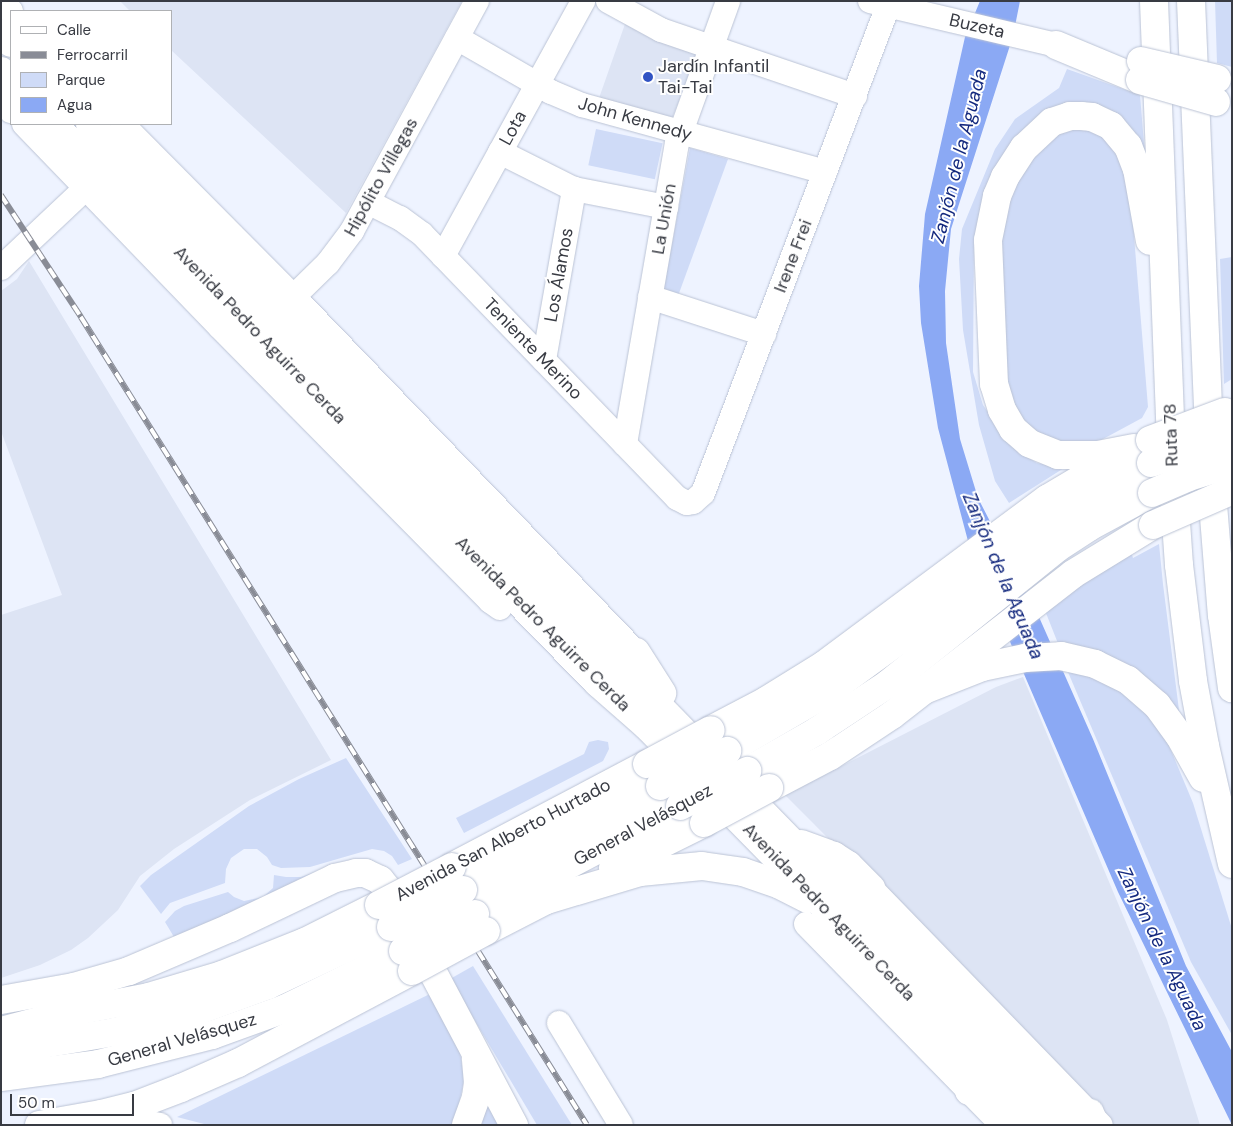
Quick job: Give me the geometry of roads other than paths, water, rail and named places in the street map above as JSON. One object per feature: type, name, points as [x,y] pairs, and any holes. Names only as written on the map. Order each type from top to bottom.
[{"type":"main road","name":"Ruta 78","points":[[1154,1],[1167,297],[1172,465],[1179,565],[1193,681],[1218,812],[1232,864]]},
{"type":"main road","points":[[1191,1],[1214,512],[1222,615],[1232,688]]},
{"type":"main road","points":[[1,33],[10,42]]},
{"type":"main road","points":[[1056,45],[1224,93]]},
{"type":"main road","points":[[1,71],[10,81]]},
{"type":"main road","points":[[1145,450],[1083,457],[1058,455],[1039,449],[1013,429],[998,397],[992,358],[988,260],[989,228],[997,196],[1006,177],[1024,148],[1044,127],[1070,116],[1092,117],[1112,126],[1124,139],[1137,169],[1150,242],[1167,297]]},
{"type":"main road","name":"Avenida Pedro Aguirre Cerda","points":[[54,125],[598,683],[646,725],[815,915],[977,1082],[1034,1125]]},
{"type":"main road","name":"Avenida Pedro Aguirre Cerda","points":[[91,125],[286,305],[680,726],[794,842],[1089,1122]]},
{"type":"main road","name":"General Velásquez","points":[[1,1051],[114,1032],[194,1012],[268,985],[385,916],[469,901],[680,806],[747,771],[853,708],[918,661],[973,600],[1019,532],[1082,501],[1145,450],[1230,423]]},
{"type":"main road","name":"General Velásquez","points":[[1,1077],[98,1064],[212,1035],[407,961],[469,901],[653,775],[719,740],[828,692],[908,635],[1032,567],[1089,527],[1152,493],[1189,477],[1231,464]]},
{"type":"main road","points":[[543,902],[704,823],[830,756],[892,715],[1043,597],[1097,558],[1153,525],[1232,491]]},
{"type":"main road","points":[[719,740],[766,701],[824,665],[887,620],[962,562],[1019,532]]},
{"type":"main road","points":[[500,608],[515,616],[541,625]]},
{"type":"main road","points":[[636,652],[652,674],[680,726]]},
{"type":"main road","points":[[924,690],[963,674],[1009,660],[1061,656],[1078,659],[1111,671],[1128,680],[1150,698],[1179,735],[1198,768],[1218,812]]},
{"type":"main road","points":[[794,842],[834,856],[848,865],[871,888]]},
{"type":"main road","points":[[469,901],[543,902],[640,872],[702,866],[730,869],[755,876],[815,915]]},
{"type":"main road","points":[[1,1000],[74,987],[129,971],[230,928],[335,878],[356,873],[365,874],[380,880],[391,893],[514,1125]]},
{"type":"main road","name":"Avenida San Alberto Hurtado","points":[[1,1022],[73,1012],[149,997],[222,976],[305,942],[385,916]]},
{"type":"main road","points":[[39,1125],[103,1120],[208,1077],[407,961]]},
{"type":"main road","points":[[1,1031],[73,1012]]},
{"type":"main road","points":[[466,1125],[472,1111],[478,1083],[476,1055]]},
{"type":"street","points":[[1,1],[10,10]]},
{"type":"street","name":"Hipólito Villegas","points":[[258,333],[336,253],[352,231],[477,1]]},
{"type":"street","name":"Lota","points":[[443,256],[583,1]]},
{"type":"street","points":[[608,1],[661,30],[855,96]]},
{"type":"street","name":"La Unión","points":[[625,444],[680,131],[728,1]]},
{"type":"street","name":"Buzeta","points":[[879,3],[1056,45]]},
{"type":"street","name":"Irene Frei","points":[[693,502],[703,493],[855,96],[879,3]]},
{"type":"street","name":"John Kennedy","points":[[457,38],[537,84],[582,105],[825,172]]},
{"type":"street","points":[[1,100],[10,110]]},
{"type":"street","name":"Avenida Pedro Aguirre Cerda","points":[[25,125],[490,601],[500,608]]},
{"type":"street","name":"Avenida Pedro Aguirre Cerda","points":[[123,125],[286,305],[636,652]]},
{"type":"street","points":[[500,152],[574,190],[666,207]]},
{"type":"street","points":[[1,268],[86,188]]},
{"type":"street","name":"Los Álamos","points":[[544,360],[574,190]]},
{"type":"street","name":"Teniente Merino","points":[[368,202],[412,225],[677,498],[682,501],[693,502]]},
{"type":"street","points":[[650,297],[764,334]]},
{"type":"street","name":"Avenida Pedro Aguirre Cerda","points":[[871,888],[1089,1122]]},
{"type":"street","points":[[559,1023],[621,1125]]},
{"type":"street","name":"Avenida Pedro Aguirre Cerda","points":[[977,1082],[1002,1125]]},
{"type":"street","points":[[103,1120],[160,1125]]},
{"type":"water","name":"Zanjón de la Aguada","points":[[980,1],[1020,1],[1013,36],[951,229],[945,291],[946,343],[960,439],[978,498],[1039,617],[1093,739],[1186,966],[1232,1052],[1232,1125],[1118,892],[986,586],[968,541],[938,428],[921,323],[919,286],[925,214],[965,37]]},
{"type":"railway","points":[[1,195],[81,317],[587,1125]]},
{"type":"place","name":"Jardín Infantil Tai-Tai","points":[[648,77]]}]
